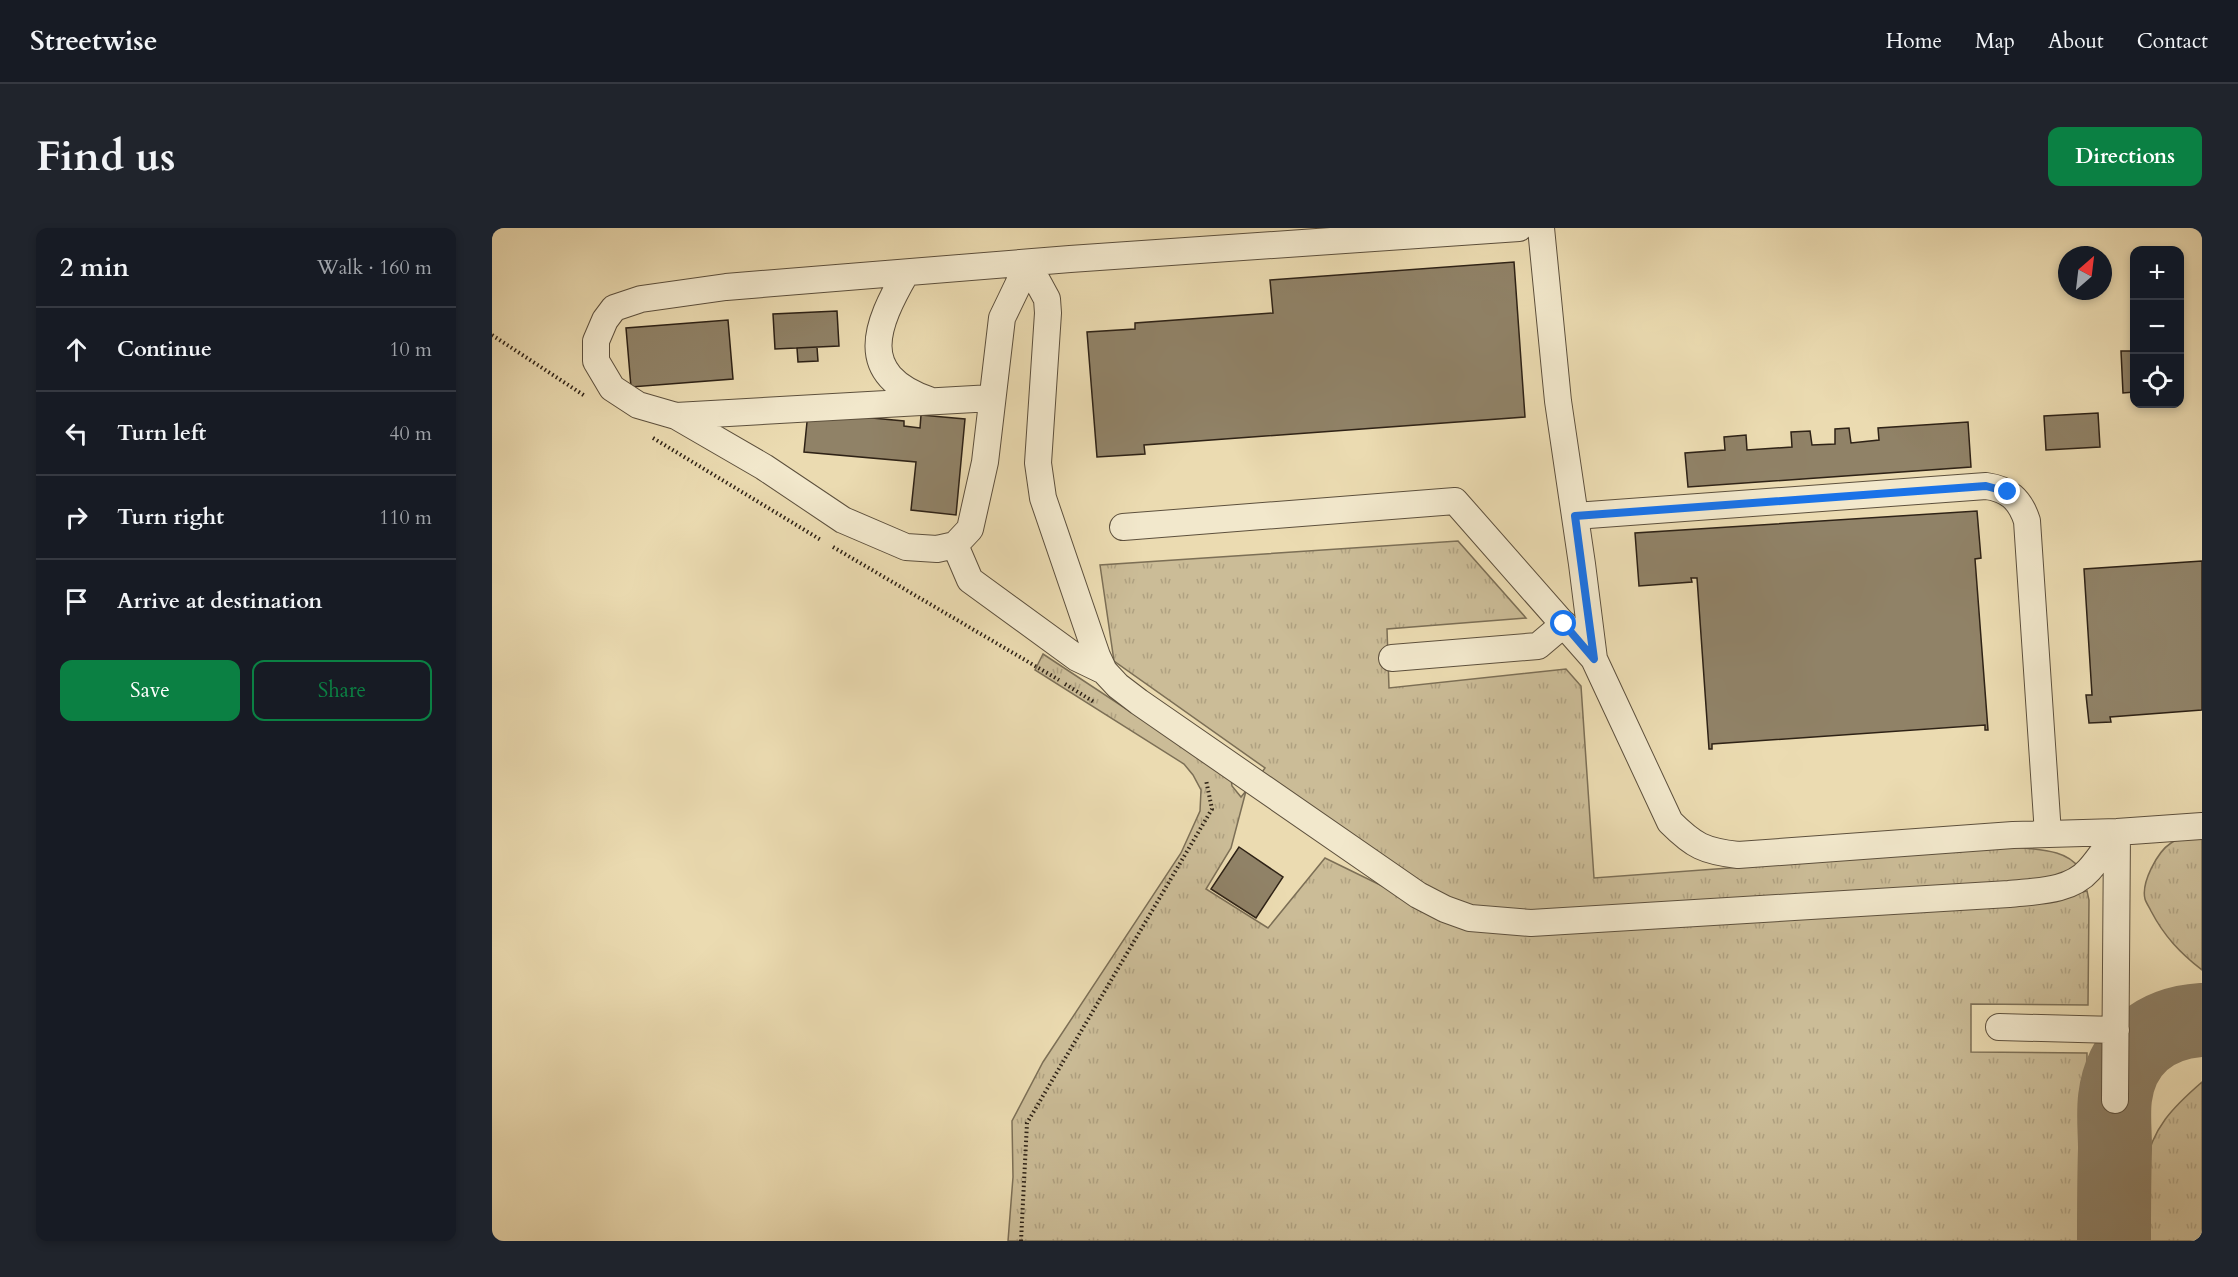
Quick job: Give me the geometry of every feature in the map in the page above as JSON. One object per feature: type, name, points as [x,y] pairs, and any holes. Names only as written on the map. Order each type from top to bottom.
[{"type":"lane","points":[[1028,264],[1002,318],[985,462],[970,529],[955,544],[937,549],[906,547],[843,520],[764,467],[676,416],[638,405],[612,388],[596,362],[596,341],[605,320],[614,308],[641,299],[726,287],[1070,259],[1519,228]]},
{"type":"lane","points":[[1541,228],[1558,401],[1594,659]]},
{"type":"lane","points":[[1028,264],[1047,299],[1048,313],[1038,462],[1043,498],[1089,637],[1104,670],[1118,686],[1139,702],[1418,895],[1445,909],[1470,918],[1531,923],[2009,894],[2070,884],[2087,872],[2117,832]]},
{"type":"lane","points":[[906,273],[887,307],[878,333],[878,351],[897,385],[931,401]]},
{"type":"lane","points":[[676,416],[992,398]]},
{"type":"lane","points":[[1575,516],[1986,486],[2008,492],[2017,500],[2027,521],[2048,834]]},
{"type":"lane","points":[[1123,527],[1455,501],[1594,659],[1670,822],[1689,841],[1712,852],[1738,855],[2202,826]]},
{"type":"lane","points":[[955,544],[970,580],[1077,658],[1104,670]]},
{"type":"lane","points":[[1392,658],[1538,646],[1564,624]]},
{"type":"lane","points":[[2115,1100],[2117,832]]},
{"type":"lane","points":[[1999,1027],[2116,1030]]},
{"type":"path","points":[[492,334],[590,399]]},
{"type":"path","points":[[649,436],[1095,702]]},
{"type":"path","points":[[1021,1241],[1027,1123],[1212,809],[1206,780]]},
{"type":"green space","points":[[1458,541],[1526,618],[1387,629],[1389,688],[1566,669],[1581,686],[1594,878],[2016,847],[2059,854],[2067,857],[2079,868],[2058,879],[1499,914],[1449,902],[1260,775],[1265,768],[1114,661],[1100,565]]},
{"type":"green space","points":[[1043,654],[1231,778],[1232,786],[1241,797],[1246,791],[1231,848],[1206,889],[1268,928],[1325,858],[1441,917],[2051,899],[2087,891],[2089,900],[2088,1005],[1971,1004],[1971,1052],[2087,1053],[2085,1241],[1008,1241],[1013,1177],[1012,1121],[1043,1062],[1181,853],[1200,811],[1201,790],[1184,764],[1035,670]]},
{"type":"green space","points":[[2202,836],[2202,970],[2167,936],[2146,902],[2144,892],[2151,868],[2166,847],[2182,838]]},
{"type":"green space","points":[[2202,1082],[2202,1241],[2142,1241],[2143,1168],[2148,1153],[2165,1119]]},
{"type":"building","points":[[1514,262],[1525,417],[1144,445],[1145,454],[1097,457],[1087,332],[1135,329],[1135,323],[1273,313],[1270,280]]},
{"type":"building","points":[[837,311],[839,346],[775,349],[773,314]]},
{"type":"building","points":[[728,320],[733,379],[631,387],[626,328]]},
{"type":"building","points":[[817,347],[818,361],[798,362],[797,348]]},
{"type":"building","points":[[2121,351],[2130,351],[2130,392],[2123,393]]},
{"type":"building","points":[[808,412],[904,421],[904,426],[920,428],[921,415],[965,419],[956,515],[911,510],[916,462],[804,452]]},
{"type":"building","points":[[2098,413],[2100,447],[2046,450],[2044,416]]},
{"type":"building","points":[[1968,422],[1971,467],[1688,487],[1685,453],[1725,450],[1724,437],[1746,435],[1747,450],[1792,447],[1791,432],[1810,431],[1812,445],[1835,444],[1835,429],[1849,428],[1851,443],[1879,440],[1878,428]]},
{"type":"building","points":[[1977,511],[1981,558],[1975,559],[1988,730],[1985,730],[1985,725],[1712,744],[1712,749],[1709,749],[1697,578],[1691,578],[1692,582],[1639,586],[1635,533]]},
{"type":"building","points":[[2202,561],[2202,710],[2110,717],[2111,722],[2089,723],[2086,695],[2092,695],[2084,569]]},
{"type":"building","points":[[1239,847],[1283,877],[1256,918],[1211,889]]},
{"type":"taxiway","points":[[2114,1241],[2114,1104],[2119,1081],[2133,1053],[2155,1033],[2185,1022],[2202,1020]]},
{"type":"route","points":[[1564,624],[1594,659],[1575,516],[1986,486],[2008,492]]}]
